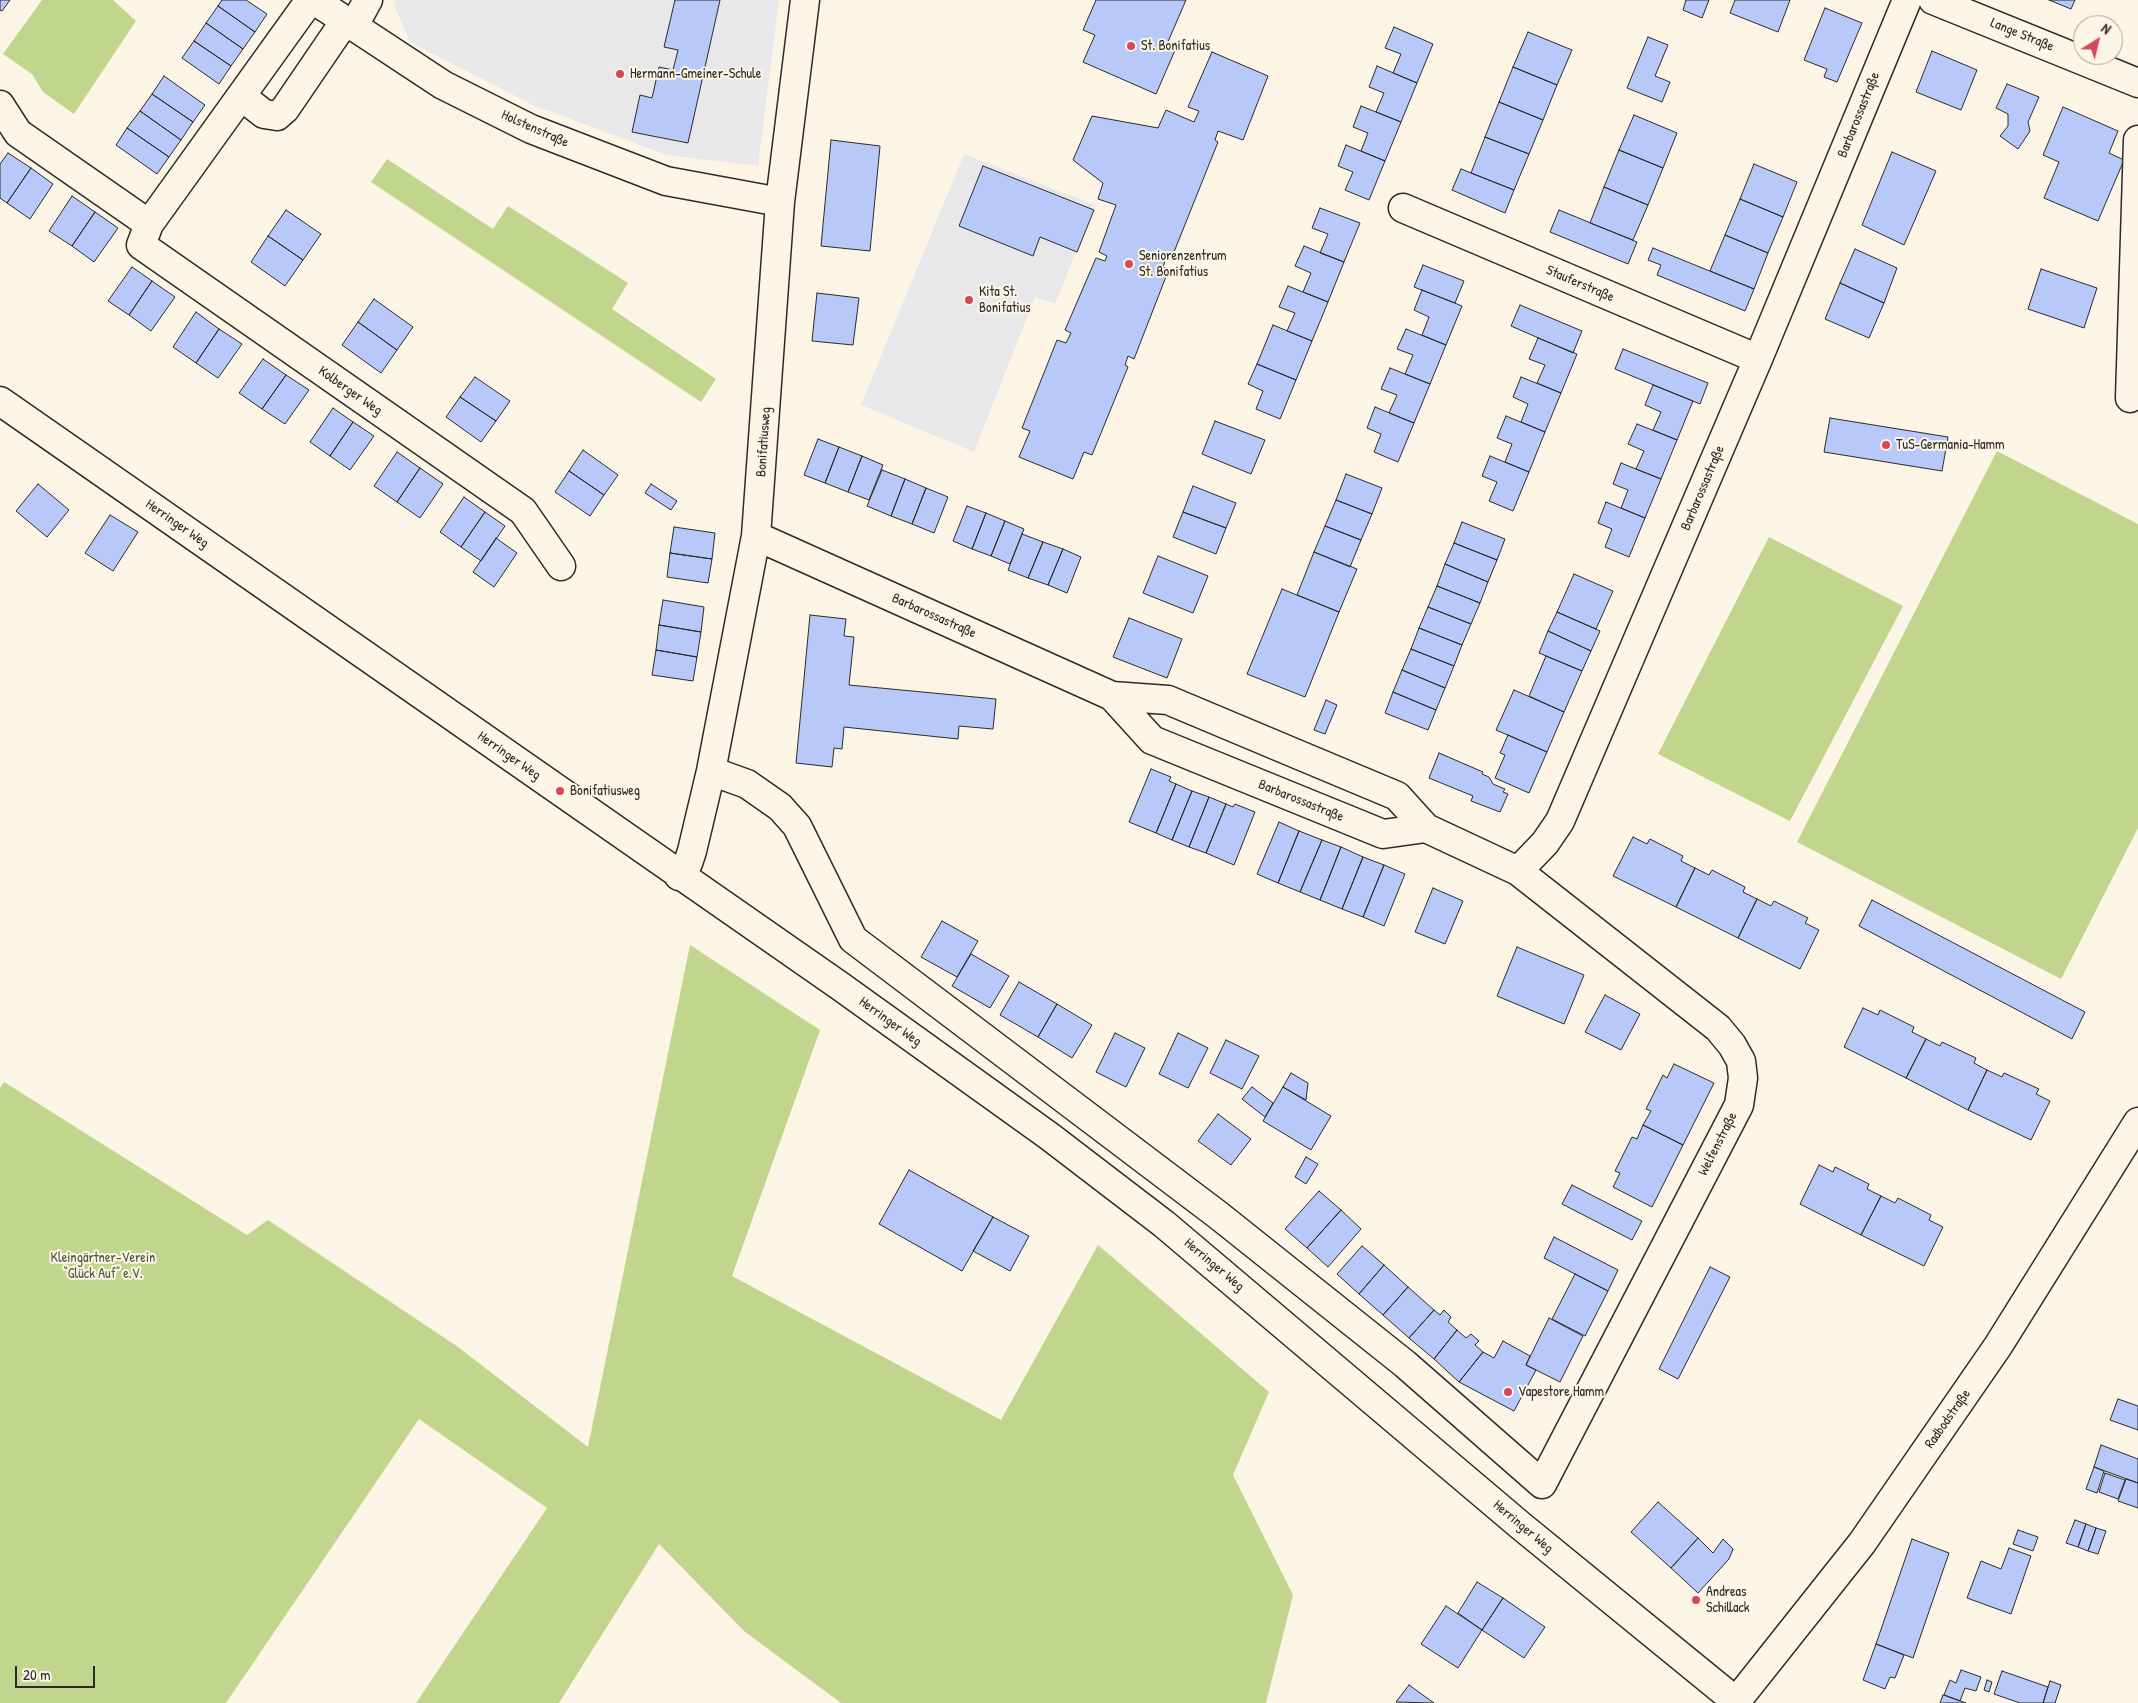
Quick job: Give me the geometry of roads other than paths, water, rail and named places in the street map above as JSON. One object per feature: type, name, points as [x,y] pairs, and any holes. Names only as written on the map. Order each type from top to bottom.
[{"type":"street","name":"Kolberger Weg","points":[[310,0],[149,224],[141,246],[523,511],[561,566]]},
{"type":"street","name":"Holstenstraße","points":[[314,0],[443,85],[531,130],[666,181],[780,202]]},
{"type":"street","points":[[241,96],[264,114],[277,116],[368,0]]},
{"type":"street","name":"Bonifatiusweg","points":[[680,876],[688,863],[692,851],[711,771],[756,536],[780,202],[805,0]]},
{"type":"street","name":"Barbarossastraße","points":[[756,536],[1112,696],[1168,700],[1397,796],[1426,828],[1518,871],[1545,843],[1560,821],[1758,359],[1907,0]]},
{"type":"street","name":"Lange Straße","points":[[1933,0],[2138,83]]},
{"type":"street","points":[[0,105],[18,133],[149,224]]},
{"type":"street","points":[[2130,398],[2138,140]]},
{"type":"street","name":"Stauferstraße","points":[[1403,208],[1758,359]]},
{"type":"street","name":"Herringer Weg","points":[[0,401],[840,986],[1049,1136],[1164,1224],[1521,1526],[1736,1703]]},
{"type":"street","name":"Barbarossastraße","points":[[1112,696],[1152,740],[1383,834],[1426,828]]},
{"type":"street","name":"Welfenstraße","points":[[711,771],[747,784],[780,807],[797,826],[853,939],[1218,1215],[1405,1364],[1542,1484],[1739,1105],[1743,1078],[1741,1061],[1732,1045],[1718,1028],[1518,871]]},
{"type":"street","name":"Radbodstraße","points":[[1736,1703],[1862,1542],[1964,1395],[2009,1329],[2138,1122]]},
{"type":"place","name":"St. Bonifatius","points":[[1131,46]]},
{"type":"place","name":"Hermann-Gmeiner-Schule","points":[[620,74]]},
{"type":"place","name":"Seniorenzentrum St. Bonifatius","points":[[1129,264]]},
{"type":"place","name":"Kita St. Bonifatius","points":[[969,300]]},
{"type":"place","name":"TuS-Germania-Hamm","points":[[1886,445]]},
{"type":"place","name":"Bonifatiusweg","points":[[560,791]]},
{"type":"place","name":"Vapestore Hamm","points":[[1508,1392]]},
{"type":"place","name":"Andreas Schillack","points":[[1696,1600]]},
{"type":"park label","name":"Kleingärtner-Verein “Glück Auf” e.V.","points":[[103,1266]]}]
